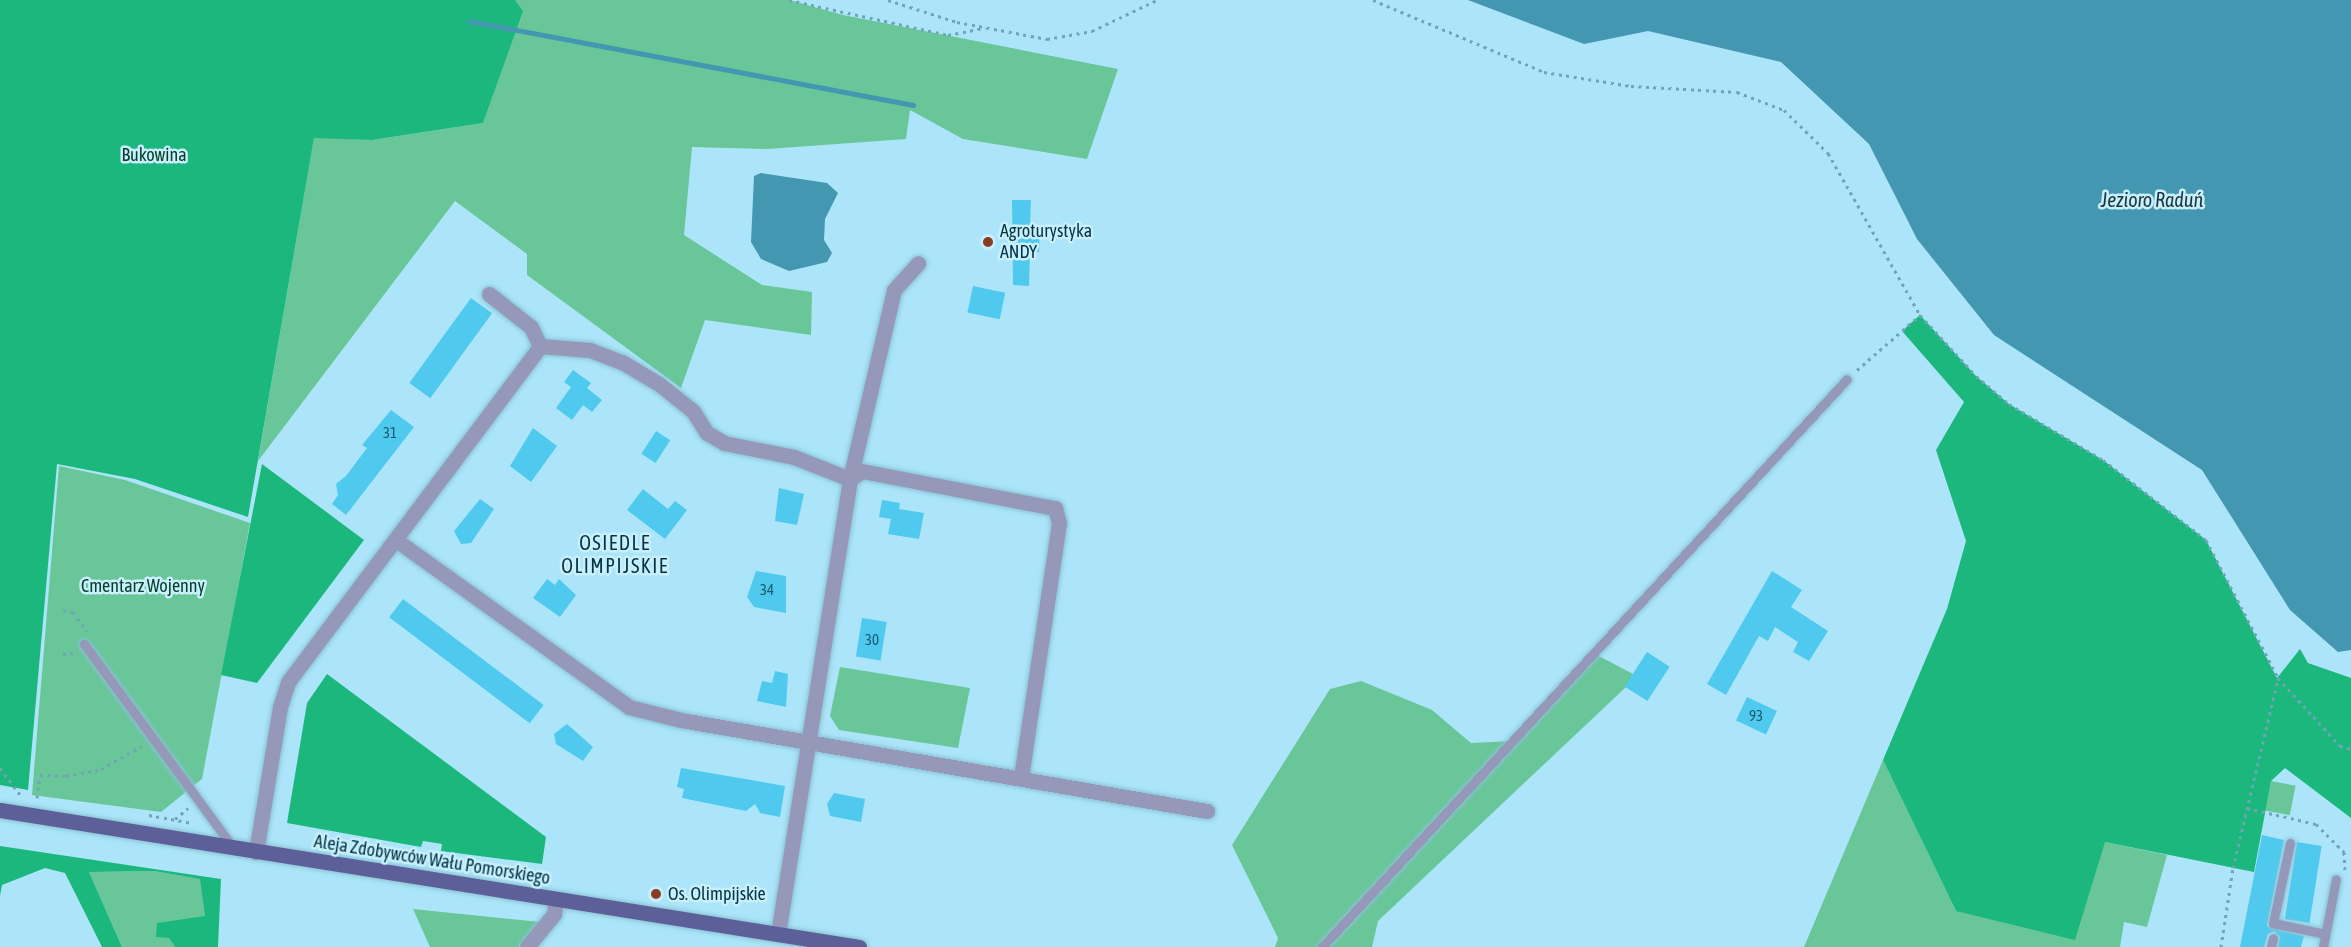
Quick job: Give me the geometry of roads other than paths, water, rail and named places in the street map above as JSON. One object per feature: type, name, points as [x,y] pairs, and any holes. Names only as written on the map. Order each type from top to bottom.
[{"type":"main road","name":"Aleja Zdobywców Wału Pomorskiego","points":[[0,810],[778,934],[805,943],[859,947]]},
{"type":"street","points":[[778,934],[850,479],[894,290],[918,263]]},
{"type":"street","points":[[489,294],[531,327],[540,346]]},
{"type":"street","points":[[540,346],[590,350],[622,362],[693,411],[707,433],[724,442],[794,457],[850,479]]},
{"type":"street","points":[[256,852],[280,706],[288,682],[540,346]]},
{"type":"street","points":[[850,479],[862,471],[1055,508],[1059,523],[1021,778]]},
{"type":"street","points":[[396,540],[629,707],[807,742],[1207,811]]},
{"type":"street","points":[[527,947],[554,914],[556,899]]},
{"type":"lane","points":[[1322,947],[1847,379]]},
{"type":"lane","points":[[84,644],[234,849]]},
{"type":"lane","points":[[2290,843],[2273,923],[2325,934]]},
{"type":"lane","points":[[2323,947],[2340,878]]},
{"type":"water","name":"Jezioro Raduń","points":[[1468,0],[2351,0],[2351,650],[2338,652],[2290,610],[2202,470],[1994,335],[1917,239],[1869,144],[1781,62],[1648,31],[1584,44]]},
{"type":"water","points":[[761,173],[827,183],[838,193],[825,219],[824,240],[832,253],[827,262],[789,271],[761,259],[751,242],[754,176]]},
{"type":"waterway","points":[[469,21],[913,105]]},
{"type":"place","name":"Agroturystyka ANDY","points":[[988,242]]},
{"type":"place","name":"Os. Olimpijskie","points":[[656,894]]},
{"type":"district","name":"OSIEDLE OLIMPIJSKIE","points":[[615,554]]},
{"type":"park label","name":"Bukowina","points":[[154,155]]},
{"type":"park label","name":"Cmentarz Wojenny","points":[[143,586]]}]
